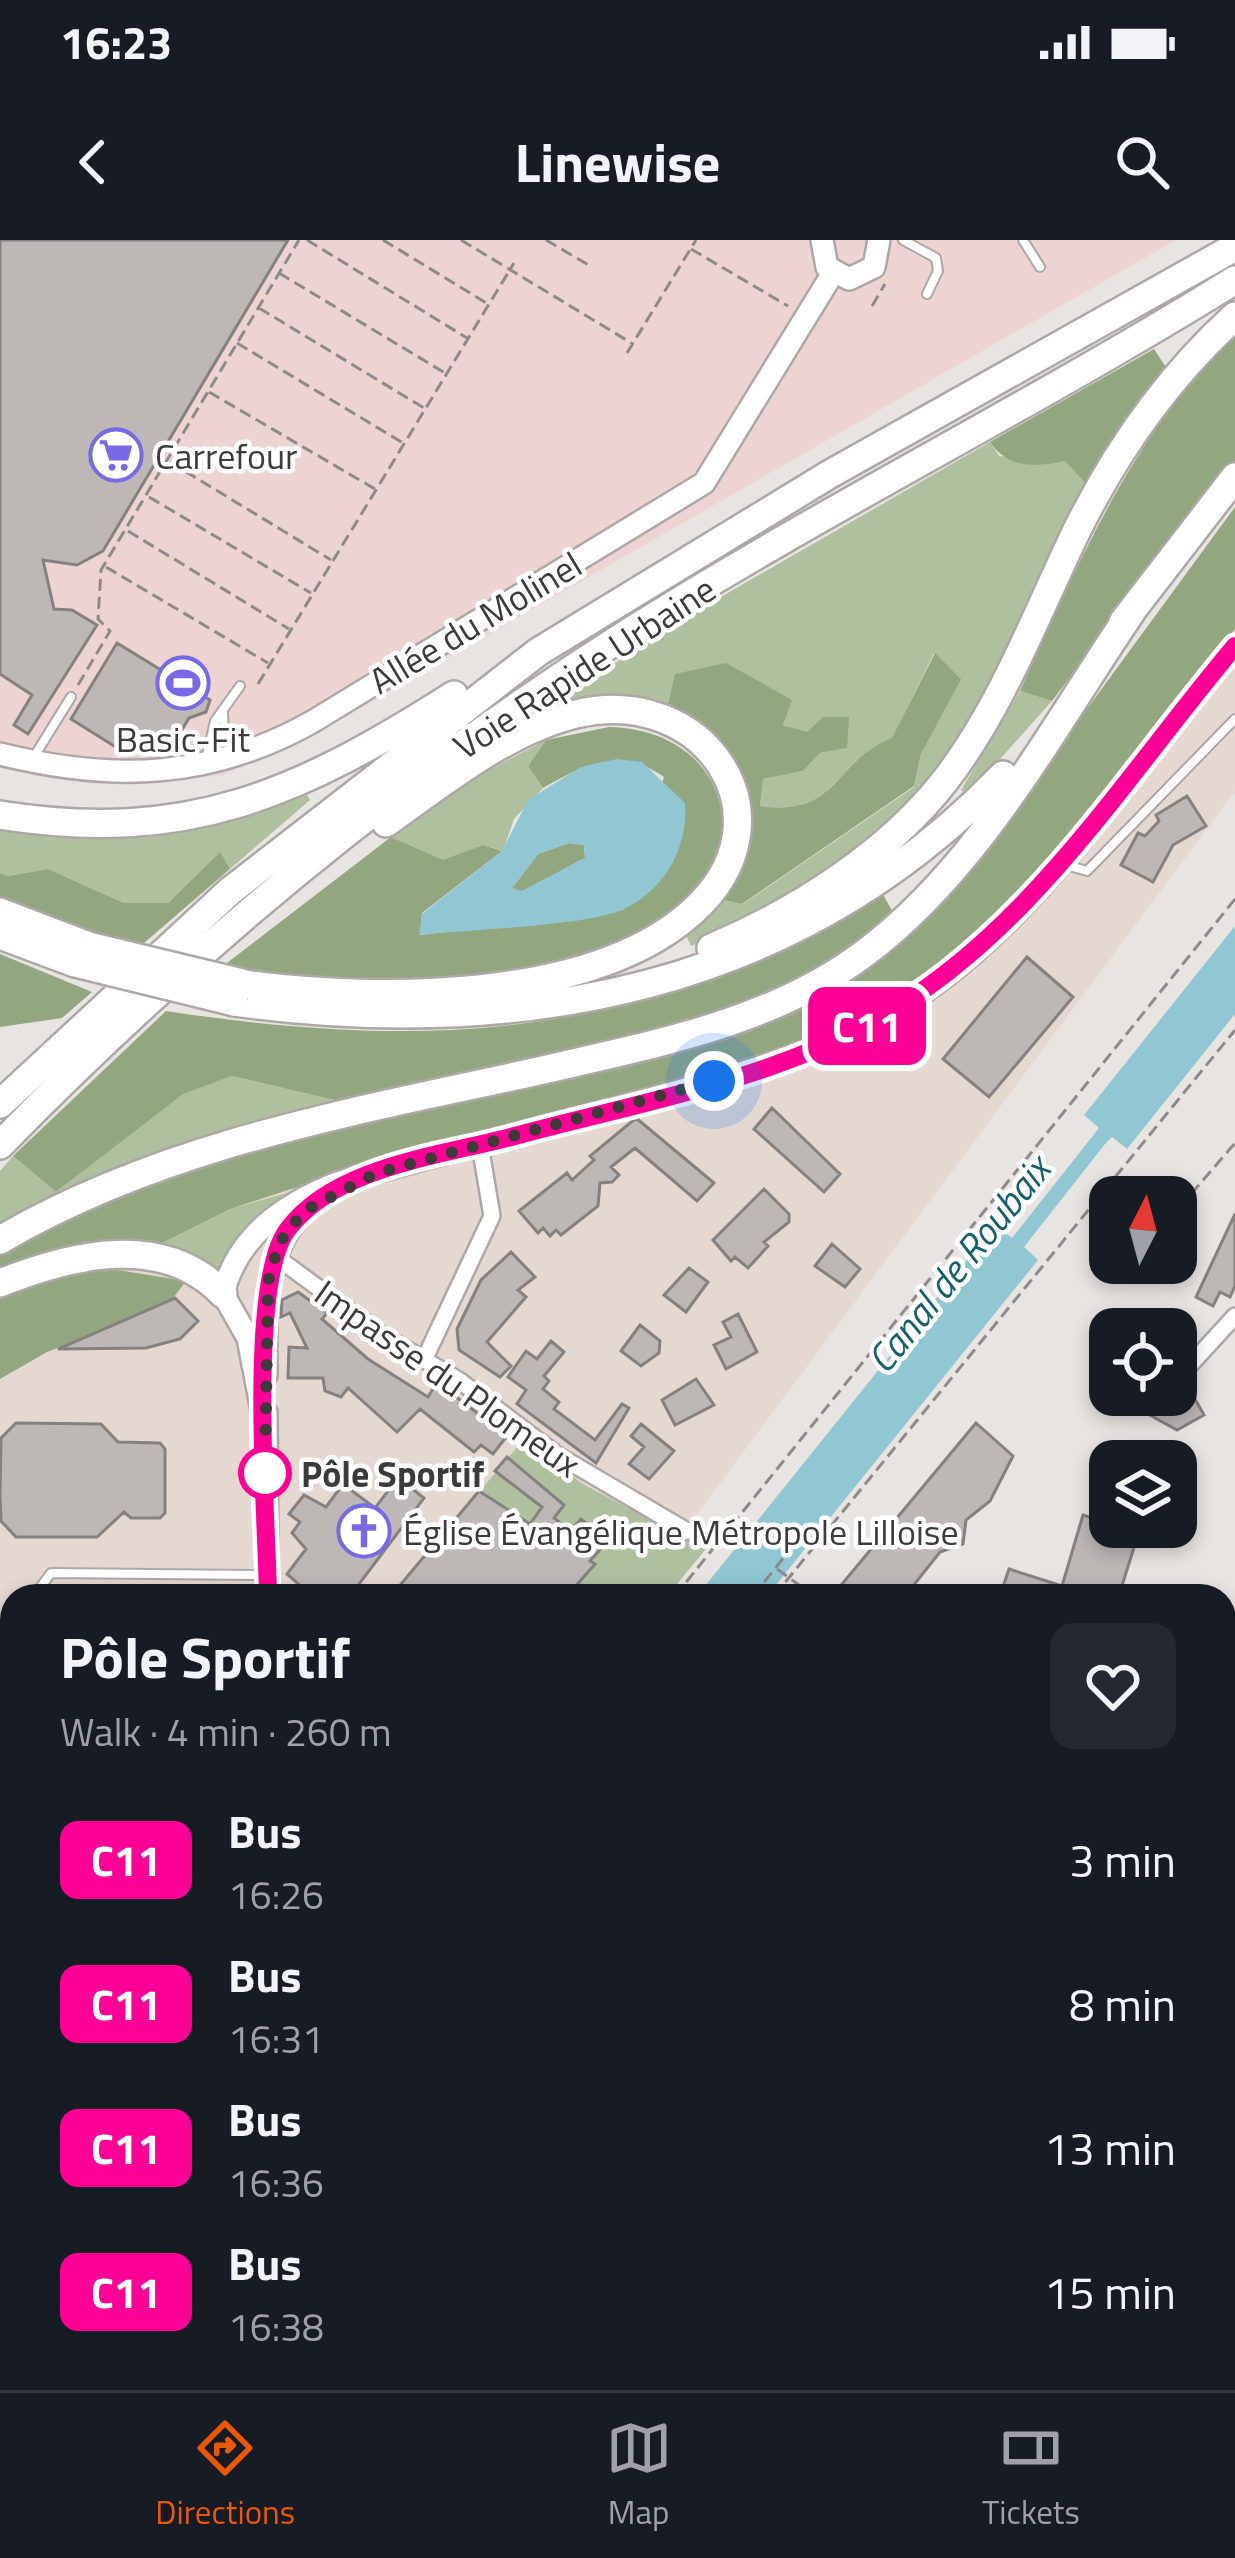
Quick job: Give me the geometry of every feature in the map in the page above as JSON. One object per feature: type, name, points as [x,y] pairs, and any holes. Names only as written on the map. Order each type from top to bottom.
[{"type":"highway","points":[[1105,319],[1216,240]]},
{"type":"highway","name":"Voie Rapide Urbaine","points":[[0,1104],[102,1004],[257,868],[538,652],[830,474],[1235,247]]},
{"type":"highway","name":"Voie Rapide Urbaine","points":[[0,1145],[192,961],[385,801],[554,681],[789,537],[1235,280]]},
{"type":"highway","points":[[446,1015],[607,983],[716,946],[824,885],[894,832],[945,781],[978,732],[1090,506],[1132,434],[1235,316]]},
{"type":"highway","points":[[0,935],[328,1013],[446,1015],[538,1008],[675,978],[752,950],[869,889],[923,850],[1007,770],[1235,477]]},
{"type":"highway","points":[[0,1240],[76,1199],[181,1159],[687,1035],[815,986],[879,942],[943,878],[1132,611]]},
{"type":"highway","points":[[0,815],[121,824],[209,812],[267,796],[335,768],[492,671],[538,652]]},
{"type":"highway","points":[[192,961],[476,761],[551,721],[600,710],[654,715],[697,736],[727,772],[737,820],[724,870],[694,910],[641,946],[562,972],[460,989],[243,993]]},
{"type":"highway","points":[[0,912],[82,955]]},
{"type":"highway","points":[[0,1283],[58,1262],[120,1254],[182,1266],[223,1294]]},
{"type":"street","points":[[820,241],[823,260],[833,273],[849,278],[866,274],[879,256],[879,240]]},
{"type":"street","name":"Allée du Molinel","points":[[0,754],[135,771],[205,766],[245,756],[312,722],[704,483],[833,273]]},
{"type":"street","points":[[266,1426],[248,1338],[223,1294],[232,1263],[274,1216],[323,1188],[745,1073],[849,1034],[949,974],[1059,863],[1235,646]]},
{"type":"street","points":[[424,1360],[492,1216],[480,1145]]},
{"type":"street","points":[[267,1584],[267,1293],[274,1256],[285,1232],[304,1211],[377,1173]]},
{"type":"street","name":"Impasse du Plomeux","points":[[274,1256],[556,1454],[687,1531]]},
{"type":"street","points":[[1197,1357],[1235,1316]]},
{"type":"lane","points":[[903,240],[936,258],[938,272],[927,294]]},
{"type":"lane","points":[[1023,240],[1040,267]]},
{"type":"lane","points":[[205,766],[212,730],[240,686]]},
{"type":"lane","points":[[31,761],[71,697]]},
{"type":"lane","points":[[225,706],[224,733],[245,756]]},
{"type":"lane","points":[[1059,863],[1087,871],[1235,719]]},
{"type":"lane","points":[[43,1584],[51,1574],[231,1584]]},
{"type":"path","points":[[71,697],[110,631],[98,619],[104,565],[299,240]]},
{"type":"path","points":[[307,240],[468,339]]},
{"type":"path","points":[[383,240],[489,305]]},
{"type":"path","points":[[460,240],[633,344]]},
{"type":"path","points":[[548,240],[592,267]]},
{"type":"path","points":[[627,353],[696,240]]},
{"type":"path","points":[[691,248],[807,317]]},
{"type":"path","points":[[258,684],[514,263]]},
{"type":"path","points":[[872,306],[891,272]]},
{"type":"path","points":[[279,273],[447,374]]},
{"type":"path","points":[[259,308],[425,409]]},
{"type":"path","points":[[238,343],[404,444]]},
{"type":"path","points":[[209,392],[376,490]]},
{"type":"path","points":[[168,460],[333,560]]},
{"type":"path","points":[[147,496],[312,594]]},
{"type":"path","points":[[125,530],[291,630]]},
{"type":"path","points":[[104,565],[270,664]]},
{"type":"path","points":[[685,1584],[1235,898]]},
{"type":"path","points":[[1114,1176],[1235,1030]]},
{"type":"path","points":[[1197,1188],[1235,1143]]},
{"type":"path","points":[[783,1584],[1089,1207]]},
{"type":"path","points":[[762,1584],[789,1551]]},
{"type":"path","points":[[775,1568],[797,1584]]},
{"type":"shaded area","points":[[0,240],[1176,240],[299,743],[222,775],[143,784],[63,780],[0,768]]},
{"type":"shaded area","points":[[1235,612],[1235,791],[645,1584],[0,1584],[0,1339],[206,1199],[800,1024]]},
{"type":"green space","points":[[1235,331],[1235,467],[1209,492],[1052,701],[1020,691],[1111,501],[1167,413]]},
{"type":"green space","points":[[1154,349],[1169,372],[1089,487],[1065,461],[1023,464],[1005,457],[990,442]]},
{"type":"green space","points":[[990,442],[999,456],[1065,460],[1089,487],[972,723],[921,795],[874,841],[783,901],[691,946],[684,931],[720,899],[743,904],[914,787],[921,754],[960,678],[934,653],[892,739],[872,749],[820,796],[786,807],[760,806],[763,779],[803,771],[820,753],[847,748],[782,724],[791,700],[726,664],[704,669],[667,709],[544,707],[726,594]]},
{"type":"green space","points":[[1235,507],[1235,629],[1058,851],[983,931],[919,985],[851,1021],[770,1054],[288,1190],[230,1209],[148,1250],[0,1277],[0,1255],[135,1188],[251,1151],[706,1043],[818,998],[868,966],[1018,803]]},
{"type":"green space","points":[[935,653],[961,679],[921,754],[914,786],[742,904],[720,899],[744,856],[749,828],[667,709],[675,674],[726,663],[792,700],[783,725],[807,732],[823,717],[849,717],[847,748],[820,753],[803,771],[763,779],[760,806],[786,807],[821,796],[857,760],[892,738]]},
{"type":"green space","points":[[1020,691],[1052,701],[968,795],[961,790]]},
{"type":"green space","points":[[609,727],[651,734],[684,750],[707,775],[720,804],[722,835],[712,867],[690,897],[656,923],[556,961],[444,978],[330,978],[223,966],[391,837],[443,860],[483,845],[502,851],[422,913],[420,935],[623,910],[664,777],[633,763],[603,762],[543,788],[528,766],[546,740]]},
{"type":"green space","points":[[546,740],[528,766],[543,788],[514,819],[503,851],[483,845],[443,861],[391,837],[485,772]]},
{"type":"green space","points":[[307,795],[310,800],[230,869],[219,853],[168,903],[124,903],[48,869],[8,876],[0,873],[0,831],[79,835],[155,830],[231,817]]},
{"type":"green space","points":[[569,843],[584,845],[585,858],[521,892],[512,888],[538,854]]},
{"type":"green space","points":[[220,852],[230,869],[137,949],[0,897],[0,873],[8,876],[48,869],[124,903],[168,903]]},
{"type":"green space","points":[[881,891],[895,916],[789,990],[707,1021],[356,1105],[232,1076],[183,1094],[56,1192],[13,1156],[166,1011],[361,1030],[426,1031],[555,1019],[682,986],[758,954]]},
{"type":"green space","points":[[0,954],[92,992],[62,1018],[0,1027]]},
{"type":"green space","points":[[232,1076],[356,1105],[0,1234],[0,1171],[13,1156],[56,1192],[183,1093]]},
{"type":"green space","points":[[322,1183],[220,1276],[148,1250],[230,1209]]},
{"type":"green space","points":[[93,1266],[186,1281],[167,1306],[47,1352],[0,1379],[0,1298]]},
{"type":"green space","points":[[524,1439],[581,1483],[706,1549],[677,1584],[401,1584]]},
{"type":"water","points":[[617,759],[642,762],[685,803],[678,851],[652,890],[624,909],[584,920],[419,935],[422,914],[502,851],[528,800],[581,767]],"holes":[[[569,843],[584,845],[585,858],[522,891],[512,888],[538,854]]]},
{"type":"water","points":[[1235,926],[1235,1014],[1127,1149],[1112,1137],[1105,1144],[1024,1247],[1038,1260],[777,1584],[707,1584],[995,1225],[1012,1238],[1099,1128],[1084,1115]]},
{"type":"building","name":"Carrefour","points":[[0,240],[288,240],[103,551],[77,565],[43,560],[54,609],[72,610],[97,625],[28,734],[14,725],[32,695],[0,674]]},
{"type":"building","points":[[117,643],[210,700],[206,712],[189,718],[172,746],[122,751],[71,719]]},
{"type":"building","points":[[1187,796],[1206,826],[1173,845],[1153,882],[1121,865],[1138,833],[1145,836],[1159,821],[1156,815]]},
{"type":"building","points":[[1027,957],[1073,997],[989,1097],[943,1059]]},
{"type":"building","points":[[772,1108],[840,1174],[824,1192],[754,1129]]},
{"type":"building","points":[[636,1118],[714,1183],[697,1201],[635,1148],[611,1167],[619,1175],[612,1182],[600,1183],[598,1206],[561,1235],[556,1230],[550,1236],[543,1228],[538,1233],[519,1211],[567,1173],[572,1180],[594,1160],[590,1156]]},
{"type":"building","points":[[764,1189],[789,1214],[789,1222],[764,1242],[768,1246],[748,1268],[735,1257],[731,1261],[713,1240]]},
{"type":"building","points":[[1235,1214],[1235,1286],[1230,1297],[1220,1292],[1213,1306],[1196,1297]]},
{"type":"building","points":[[832,1244],[860,1269],[845,1287],[815,1266]]},
{"type":"building","points":[[511,1252],[535,1277],[518,1290],[526,1297],[487,1342],[511,1366],[500,1377],[459,1350],[457,1329],[481,1280]]},
{"type":"building","points":[[689,1268],[708,1282],[686,1312],[664,1295]]},
{"type":"building","points":[[298,1292],[327,1313],[322,1319],[368,1359],[428,1397],[437,1382],[507,1436],[493,1454],[481,1445],[474,1452],[420,1409],[397,1432],[348,1388],[341,1397],[325,1391],[323,1378],[288,1378],[289,1347],[307,1348],[290,1313],[281,1317],[282,1300]]},
{"type":"building","points":[[175,1298],[198,1321],[180,1339],[146,1348],[58,1349]]},
{"type":"building","points":[[738,1314],[757,1352],[726,1369],[714,1345],[731,1337],[723,1322]]},
{"type":"building","points":[[640,1325],[660,1341],[659,1353],[641,1366],[621,1351]]},
{"type":"building","points":[[551,1341],[564,1352],[544,1376],[549,1381],[543,1389],[559,1402],[554,1409],[595,1440],[622,1404],[629,1408],[596,1463],[517,1404],[526,1390],[508,1377],[526,1351],[537,1359]]},
{"type":"building","points":[[696,1379],[714,1405],[675,1425],[662,1400]]},
{"type":"building","points":[[1197,1403],[1204,1415],[1177,1430],[1152,1416],[1197,1416]]},
{"type":"building","points":[[16,1423],[101,1424],[118,1442],[160,1443],[165,1449],[165,1513],[160,1518],[131,1518],[124,1512],[97,1537],[16,1537],[1,1521],[0,1496],[1,1438]]},
{"type":"building","points":[[976,1423],[1013,1456],[990,1501],[966,1520],[963,1544],[940,1552],[915,1584],[842,1584]]},
{"type":"building","points":[[641,1424],[674,1451],[649,1479],[629,1464],[644,1447],[631,1436]]},
{"type":"building","points":[[507,1457],[564,1505],[554,1518],[570,1531],[581,1519],[608,1541],[590,1561],[595,1564],[578,1584],[401,1584],[479,1491],[530,1524],[542,1507],[495,1471]]},
{"type":"building","name":"Église Évangélique Métropole Lilloise","points":[[398,1478],[424,1498],[359,1584],[298,1584],[287,1574],[306,1549],[292,1533],[300,1522],[289,1514],[304,1495],[326,1507],[343,1484],[375,1508]]},
{"type":"building","points":[[1083,1515],[1089,1517],[1089,1548],[1134,1548],[1123,1584],[1063,1584]]},
{"type":"building","points":[[1009,1569],[1056,1584],[1004,1584]]},
{"type":"bus line","name":"C11","points":[[268,1584],[267,1293],[279,1243],[304,1211],[377,1173],[766,1066],[849,1034],[903,1005],[949,974],[1018,909],[1235,646]]},
{"type":"place","name":"Carrefour","points":[[116,455]]},
{"type":"place","name":"Basic-Fit","points":[[183,683]]},
{"type":"place","name":"Pôle Sportif","points":[[265,1473]]},
{"type":"place","name":"Église Évangélique Métropole Lilloise","points":[[364,1531]]},
{"type":"route","points":[[265,1473],[268,1282],[279,1243],[304,1211],[377,1173],[714,1081]]},
{"type":"water label","name":"Canal de Roubaix","points":[[958,1264]]}]
